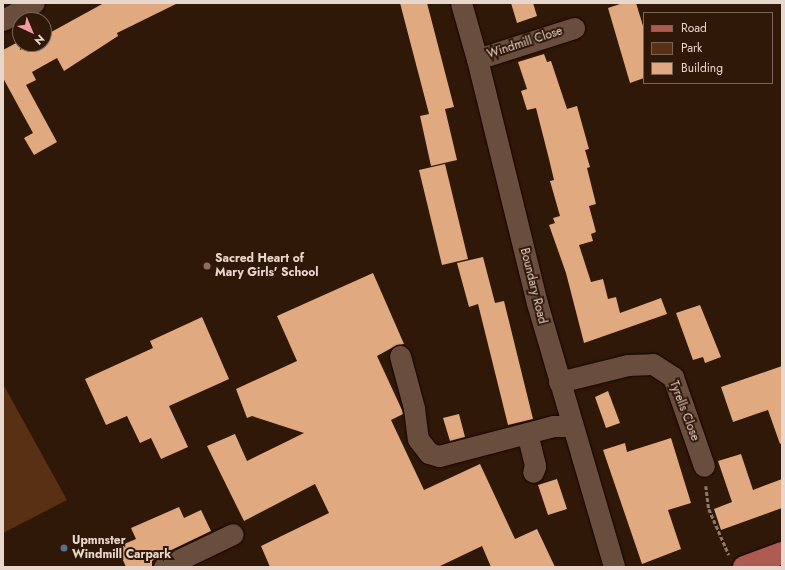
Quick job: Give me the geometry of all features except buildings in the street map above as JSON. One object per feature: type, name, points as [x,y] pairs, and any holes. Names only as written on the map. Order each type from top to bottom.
[{"type":"main road","points":[[738,564],[782,553]]},
{"type":"street","points":[[3,20],[34,3]]},
{"type":"street","name":"Boundary Road","points":[[461,3],[477,59],[537,303],[571,426],[614,567]]},
{"type":"street","name":"Windmill Close","points":[[477,59],[574,28]]},
{"type":"street","points":[[400,356],[414,408],[418,439],[429,453],[439,456],[553,426],[571,426]]},
{"type":"street","name":"Tyrells Close","points":[[559,382],[628,365],[653,364],[673,377],[704,466]]},
{"type":"street","points":[[526,433],[535,466],[533,472]]},
{"type":"street","points":[[164,567],[232,534]]},
{"type":"path","points":[[704,466],[709,509],[738,564]]},
{"type":"green space","points":[[3,384],[67,500],[3,533]]},
{"type":"place","name":"Sacred Heart of Mary Girls' School","points":[[207,266]]},
{"type":"place","name":"Upmnster Windmill Carpark","points":[[64,548]]}]
